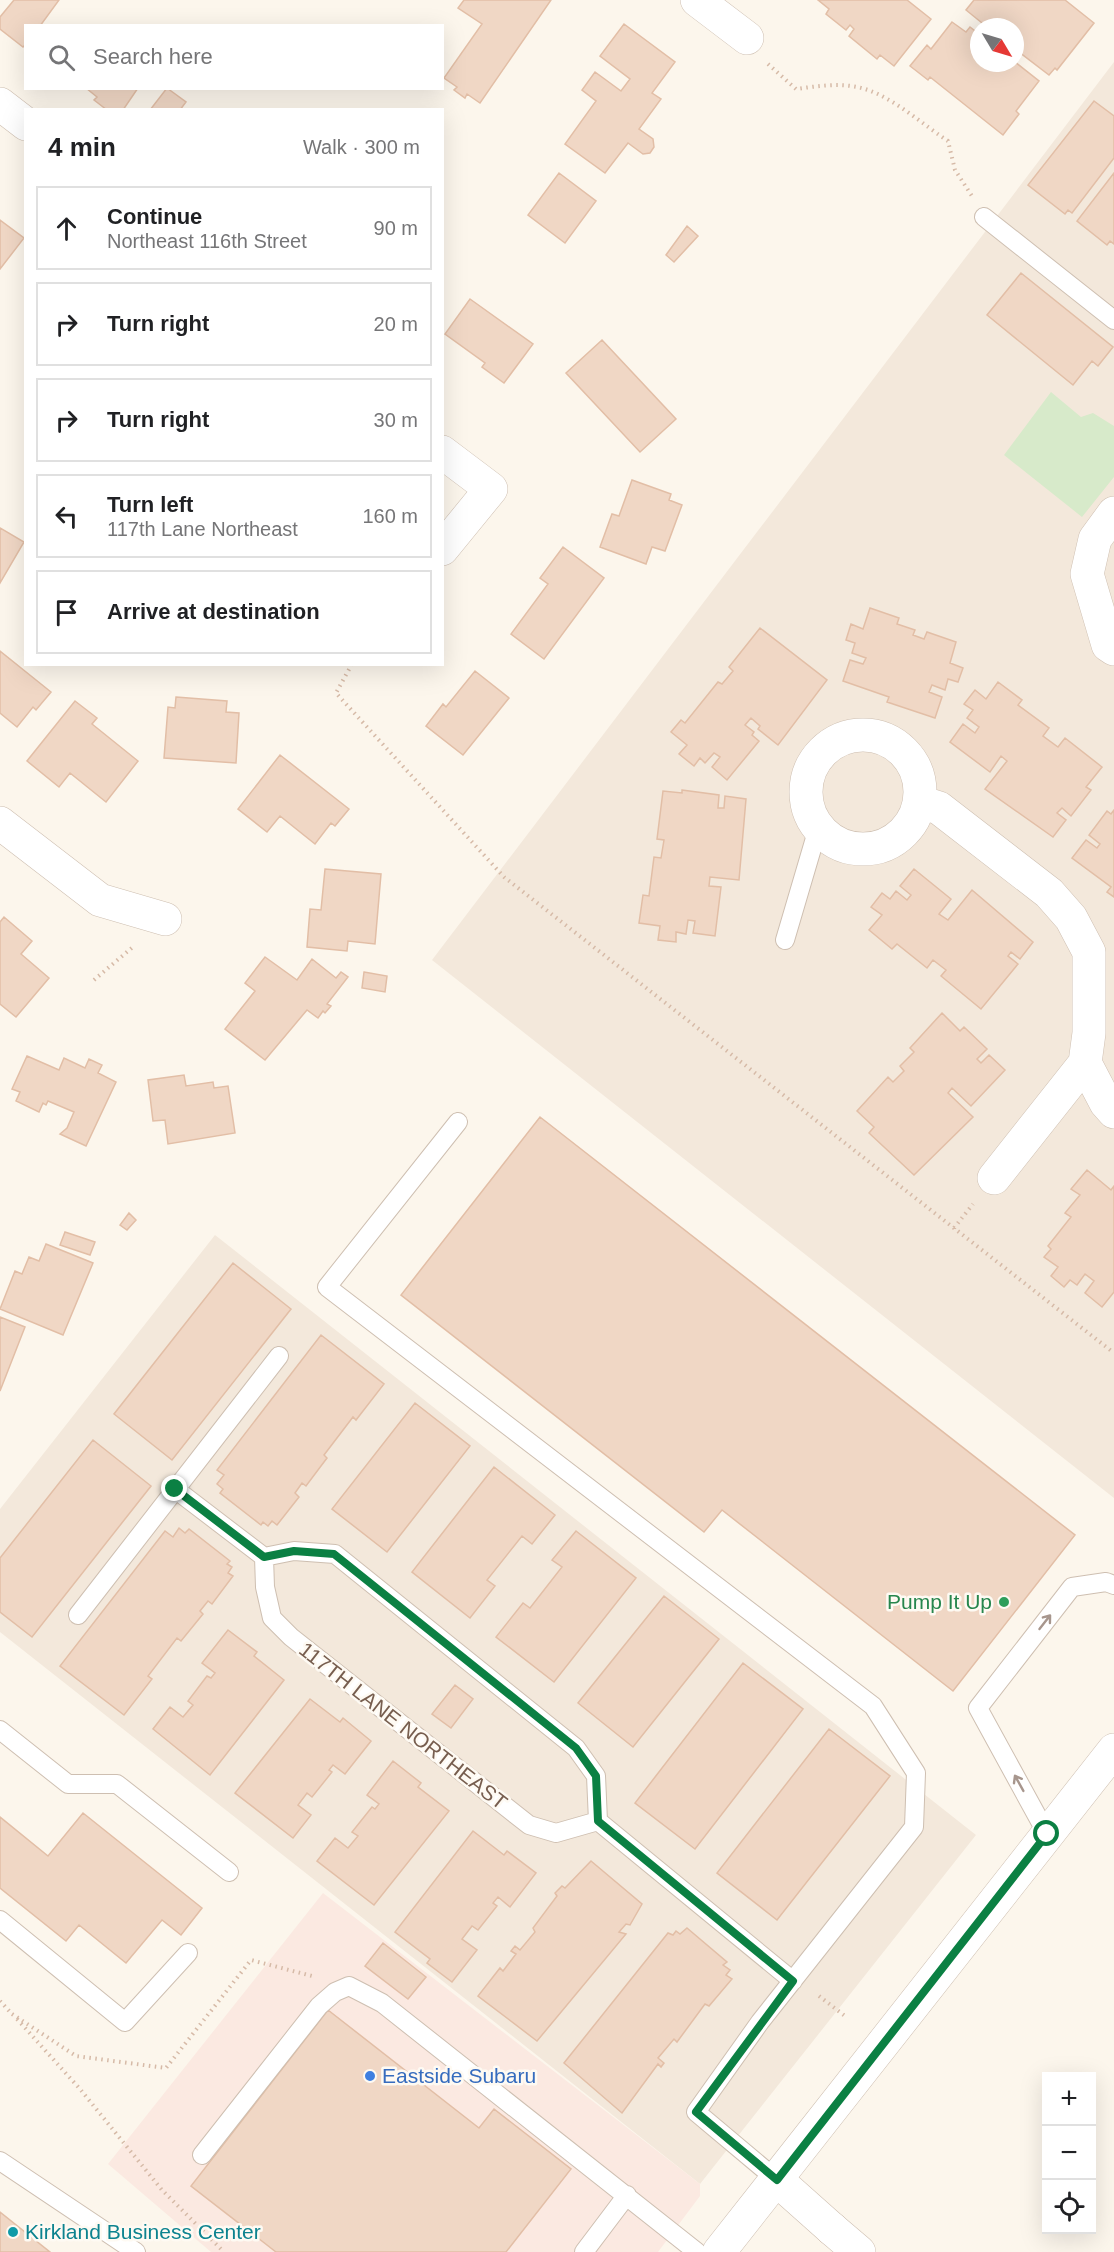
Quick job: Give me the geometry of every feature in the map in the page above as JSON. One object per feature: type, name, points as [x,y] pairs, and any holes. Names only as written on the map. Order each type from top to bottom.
[{"type":"street","points":[[697,0],[747,39]]},
{"type":"street","points":[[0,104],[24,122]]},
{"type":"street","points":[[444,454],[491,489],[444,547]]},
{"type":"street","points":[[1114,513],[1095,539],[1087,574],[1108,645],[1114,649]]},
{"type":"street","points":[[865,734],[880,737],[895,744],[907,755],[916,769],[920,785],[920,802],[905,831],[892,841],[878,847],[861,849],[845,846],[830,839],[818,828],[810,814],[806,798],[806,782],[811,766],[820,753],[833,742],[848,736],[865,734]]},
{"type":"street","points":[[920,802],[939,808],[1048,893],[1071,918],[1089,952],[1089,1033],[1084,1063],[994,1178]]},
{"type":"street","points":[[0,823],[100,900],[165,920]]},
{"type":"street","points":[[1084,1063],[1106,1103],[1114,1112]]},
{"type":"street","points":[[719,2252],[1114,1750]]},
{"type":"street","points":[[777,2180],[860,2252]]},
{"type":"lane","points":[[984,217],[1114,320]]},
{"type":"lane","points":[[785,940],[818,828]]},
{"type":"lane","points":[[458,1122],[327,1287],[873,1706],[916,1773],[914,1827],[793,1981],[696,2112],[777,2180]]},
{"type":"lane","points":[[78,1615],[279,1356]]},
{"type":"lane","points":[[175,1489],[264,1557],[294,1551],[334,1554],[576,1748],[596,1776],[598,1821],[793,1981]]},
{"type":"lane","name":"117TH LANE NORTHEAST","points":[[264,1557],[266,1587],[272,1617],[291,1637],[373,1702],[529,1825],[556,1833],[598,1821]]},
{"type":"lane","points":[[1047,1834],[978,1708],[1072,1587],[1106,1582],[1114,1586]]},
{"type":"lane","points":[[0,1730],[68,1784],[117,1784],[229,1872]]},
{"type":"lane","points":[[0,1920],[124,2022],[188,1953]]},
{"type":"lane","points":[[202,2155],[319,2006],[335,1992],[349,1986],[382,2003],[698,2252]]},
{"type":"lane","points":[[0,2161],[136,2252]]},
{"type":"lane","points":[[584,2252],[627,2195]]},
{"type":"path","points":[[747,39],[754,53],[796,89],[826,85],[865,88],[888,100],[948,141],[955,170],[984,217]]},
{"type":"path","points":[[351,666],[336,693],[504,877],[1114,1353]]},
{"type":"path","points":[[94,980],[165,920]]},
{"type":"path","points":[[12,2014],[76,2056],[166,2068],[251,1960],[349,1986]]},
{"type":"path","points":[[819,1996],[845,2016]]},
{"type":"path","points":[[0,2001],[80,2089],[162,2190],[224,2252]]},
{"type":"shaded area","points":[[1114,62],[1114,1498],[432,960]]},
{"type":"shaded area","points":[[215,1235],[976,1835],[700,2184],[0,1632],[0,1509]]},
{"type":"shaded area","name":"Eastside Subaru","points":[[323,1893],[700,2184],[700,2196],[658,2252],[211,2252],[108,2164]]},
{"type":"green space","points":[[1051,392],[1081,417],[1093,413],[1114,426],[1114,477],[1082,517],[1004,455]]},
{"type":"building","points":[[14,0],[59,0],[41,24],[24,24],[23,47],[0,29],[0,17]]},
{"type":"building","points":[[464,0],[551,0],[480,103],[467,94],[465,98],[454,90],[457,87],[444,78],[482,24],[458,8]]},
{"type":"building","points":[[818,0],[907,0],[931,19],[894,66],[880,55],[877,59],[849,36],[854,29],[850,25],[846,30],[826,14],[829,9]]},
{"type":"building","points":[[974,0],[1065,0],[1094,23],[1057,70],[1055,68],[1049,75],[1024,56],[1024,18],[976,18],[966,10]]},
{"type":"building","points":[[952,22],[966,32],[970,27],[970,72],[1024,72],[1024,69],[1039,81],[1016,111],[1019,114],[1003,135],[930,77],[928,80],[910,66],[927,45],[931,49]]},
{"type":"building","points":[[624,24],[675,62],[652,93],[661,99],[639,129],[653,139],[654,147],[650,153],[643,154],[628,143],[605,173],[565,144],[596,101],[582,90],[595,72],[621,91],[630,79],[600,56]]},
{"type":"building","points":[[88,90],[137,90],[124,108],[104,108],[94,100],[97,97]]},
{"type":"building","points":[[165,90],[170,90],[186,102],[182,108],[152,108]]},
{"type":"building","points":[[1094,101],[1114,116],[1114,158],[1072,213],[1068,210],[1065,214],[1028,185]]},
{"type":"building","points":[[559,173],[596,201],[565,243],[528,215]]},
{"type":"building","points":[[1114,173],[1114,244],[1110,241],[1107,245],[1077,221]]},
{"type":"building","points":[[0,220],[24,238],[0,269]]},
{"type":"building","points":[[687,226],[698,236],[674,262],[666,255]]},
{"type":"building","points":[[1021,273],[1113,347],[1098,366],[1092,361],[1073,385],[987,315]]},
{"type":"building","points":[[470,299],[533,344],[504,383],[482,367],[485,363],[445,334]]},
{"type":"building","points":[[602,340],[676,419],[640,452],[566,373]]},
{"type":"building","points":[[632,480],[671,494],[669,500],[682,505],[665,551],[652,547],[646,564],[600,547],[612,514],[619,516]]},
{"type":"building","points":[[0,528],[24,542],[0,583]]},
{"type":"building","points":[[563,547],[604,578],[544,659],[511,634],[548,584],[540,578]]},
{"type":"building","points":[[870,608],[899,618],[897,624],[915,630],[913,635],[924,639],[927,632],[956,642],[950,663],[963,668],[958,682],[948,679],[945,690],[932,685],[929,692],[942,697],[935,718],[887,702],[889,697],[843,681],[850,660],[863,664],[866,658],[852,653],[855,643],[846,640],[851,624],[863,629]]},
{"type":"building","points":[[760,628],[827,680],[778,745],[758,729],[760,726],[751,718],[745,725],[754,732],[752,735],[759,741],[727,780],[712,767],[720,757],[714,753],[705,763],[700,758],[694,766],[679,754],[687,745],[671,732],[681,720],[685,723],[718,682],[722,684],[733,671],[729,667]]},
{"type":"building","points":[[0,651],[51,692],[36,710],[33,707],[17,727],[0,713]]},
{"type":"building","points":[[475,671],[509,698],[463,755],[426,726],[443,704],[446,707]]},
{"type":"building","points":[[998,682],[1022,700],[1018,705],[1049,728],[1043,736],[1058,747],[1065,738],[1102,767],[1086,787],[1091,790],[1071,816],[1062,808],[1057,813],[1066,820],[1053,837],[985,789],[1007,761],[1001,756],[990,772],[950,742],[963,724],[975,733],[979,727],[967,718],[973,710],[964,704],[975,690],[986,699]]},
{"type":"building","points":[[176,697],[227,701],[226,712],[239,713],[236,763],[164,758],[168,707],[175,708]]},
{"type":"building","points":[[75,701],[97,718],[92,724],[138,761],[106,802],[70,773],[59,787],[27,761]]},
{"type":"building","points":[[280,755],[349,809],[335,826],[331,823],[315,844],[280,816],[267,832],[238,809]]},
{"type":"building","points":[[682,790],[719,795],[718,808],[724,808],[725,796],[746,799],[739,880],[710,877],[709,886],[721,887],[715,936],[693,933],[695,921],[688,920],[686,934],[676,932],[676,942],[658,940],[660,926],[639,923],[643,895],[649,896],[654,857],[661,858],[664,840],[657,839],[663,791],[682,793]]},
{"type":"building","points":[[1114,810],[1114,897],[1107,892],[1111,887],[1072,858],[1086,840],[1097,848],[1100,844],[1089,835],[1107,811],[1111,814]]},
{"type":"building","points":[[325,869],[381,874],[375,944],[348,941],[347,951],[307,947],[310,909],[321,910]]},
{"type":"building","points":[[914,869],[951,899],[939,914],[948,920],[972,890],[1033,942],[1020,959],[1011,952],[1008,956],[1018,964],[981,1009],[941,976],[946,970],[933,960],[927,968],[897,944],[892,949],[869,930],[882,915],[871,907],[882,893],[890,899],[896,891],[907,900],[911,895],[900,886]]},
{"type":"building","points":[[4,917],[32,941],[21,954],[49,978],[16,1017],[0,1004],[0,922]]},
{"type":"building","points":[[265,957],[297,980],[312,959],[336,978],[341,972],[348,977],[327,1004],[331,1006],[325,1013],[323,1011],[318,1018],[307,1010],[265,1060],[225,1029],[255,991],[245,983]]},
{"type":"building","points":[[364,972],[387,976],[385,992],[362,988]]},
{"type":"building","points":[[942,1013],[960,1031],[964,1027],[987,1049],[977,1059],[981,1063],[989,1055],[1005,1070],[971,1106],[952,1088],[948,1093],[973,1117],[914,1175],[869,1133],[874,1127],[857,1111],[888,1077],[893,1082],[904,1071],[900,1066],[914,1052],[910,1048]]},
{"type":"building","points":[[27,1056],[59,1070],[64,1058],[85,1068],[89,1059],[102,1065],[98,1073],[116,1082],[86,1146],[60,1134],[67,1128],[74,1112],[48,1101],[46,1105],[43,1103],[39,1112],[16,1101],[20,1092],[12,1089]]},
{"type":"building","points":[[184,1075],[186,1086],[213,1082],[214,1088],[228,1086],[235,1133],[168,1144],[165,1120],[153,1121],[148,1080]]},
{"type":"building","points":[[540,1117],[1075,1535],[953,1691],[722,1510],[704,1532],[401,1295]]},
{"type":"building","points":[[1087,1170],[1111,1190],[1114,1186],[1114,1292],[1102,1307],[1085,1293],[1094,1281],[1085,1274],[1077,1285],[1070,1280],[1064,1287],[1051,1276],[1058,1267],[1044,1257],[1051,1249],[1048,1246],[1071,1217],[1065,1213],[1080,1195],[1071,1189]]},
{"type":"building","points":[[129,1213],[136,1220],[127,1230],[120,1225]]},
{"type":"building","points":[[65,1232],[95,1242],[90,1255],[60,1245]]},
{"type":"building","points":[[46,1244],[93,1263],[63,1335],[0,1309],[15,1271],[22,1274],[29,1257],[39,1261]]},
{"type":"building","points":[[233,1263],[291,1309],[172,1460],[114,1414]]},
{"type":"building","points":[[0,1317],[25,1327],[0,1391]]},
{"type":"building","points":[[321,1335],[384,1384],[356,1420],[353,1417],[324,1455],[327,1458],[306,1486],[302,1483],[295,1493],[299,1497],[277,1525],[272,1521],[268,1526],[263,1522],[261,1525],[220,1493],[223,1489],[217,1484],[224,1475],[217,1470]]},
{"type":"building","points":[[415,1403],[470,1446],[387,1552],[332,1509]]},
{"type":"building","points":[[93,1440],[151,1486],[32,1637],[0,1612],[0,1558]]},
{"type":"building","points":[[494,1467],[555,1515],[532,1544],[522,1536],[487,1580],[495,1586],[470,1618],[412,1572]]},
{"type":"building","points":[[179,1528],[185,1533],[189,1529],[230,1561],[227,1564],[232,1567],[228,1573],[233,1576],[212,1604],[208,1601],[200,1611],[203,1614],[181,1641],[177,1638],[148,1676],[152,1679],[124,1715],[60,1666],[165,1531],[173,1537]]},
{"type":"building","points":[[576,1531],[636,1578],[554,1682],[496,1637],[523,1603],[530,1608],[562,1567],[552,1560]]},
{"type":"building","points":[[664,1596],[719,1639],[633,1747],[578,1703]]},
{"type":"building","points":[[228,1630],[257,1652],[254,1656],[284,1680],[210,1775],[153,1729],[170,1707],[183,1717],[193,1705],[188,1701],[207,1676],[211,1678],[215,1673],[202,1663]]},
{"type":"building","points":[[743,1663],[803,1709],[695,1849],[635,1803]]},
{"type":"building","points":[[455,1685],[473,1699],[451,1728],[432,1714]]},
{"type":"building","points":[[310,1699],[340,1722],[343,1718],[371,1741],[345,1774],[333,1765],[329,1770],[332,1772],[312,1797],[307,1793],[298,1805],[311,1815],[293,1838],[235,1793]]},
{"type":"building","points":[[829,1729],[890,1776],[777,1920],[717,1873]]},
{"type":"building","points":[[393,1761],[421,1783],[418,1787],[449,1811],[374,1905],[317,1861],[335,1838],[348,1848],[358,1836],[352,1832],[372,1807],[375,1809],[379,1804],[367,1795]]},
{"type":"building","points":[[83,1813],[202,1908],[181,1935],[162,1920],[126,1963],[79,1925],[66,1941],[0,1888],[0,1817],[48,1856]]},
{"type":"building","points":[[473,1831],[504,1855],[507,1851],[536,1873],[510,1907],[498,1897],[493,1903],[497,1906],[478,1930],[472,1926],[462,1939],[477,1950],[452,1982],[427,1963],[430,1959],[395,1932]]},
{"type":"building","points":[[591,1861],[642,1904],[630,1925],[626,1924],[619,1932],[626,1934],[537,2041],[478,1996],[500,1968],[503,1971],[516,1954],[511,1951],[515,1946],[520,1950],[535,1932],[533,1928],[557,1896],[555,1893],[562,1886],[565,1888]]},
{"type":"building","points":[[687,1928],[727,1962],[723,1965],[730,1970],[726,1975],[732,1979],[709,2006],[705,2004],[677,2042],[674,2039],[658,2058],[664,2063],[661,2067],[658,2064],[622,2113],[564,2063],[668,1933],[673,1935],[676,1931],[680,1934]]},
{"type":"building","points":[[383,1943],[426,1977],[408,1999],[365,1966]]},
{"type":"building","points":[[328,2010],[479,2128],[494,2109],[571,2169],[506,2252],[276,2252],[191,2186]]},
{"type":"building","name":"Kirkland Business Center","points":[[0,2212],[50,2252],[0,2252]]},
{"type":"place","name":"Pump It Up","points":[[1004,1602]]},
{"type":"place","name":"Eastside Subaru","points":[[370,2076]]},
{"type":"place","name":"Kirkland Business Center","points":[[13,2232]]},
{"type":"route","points":[[175,1489],[264,1557],[294,1551],[334,1554],[576,1748],[596,1776],[598,1821],[793,1981],[760,2022],[696,2112],[777,2180],[1047,1834]]}]
